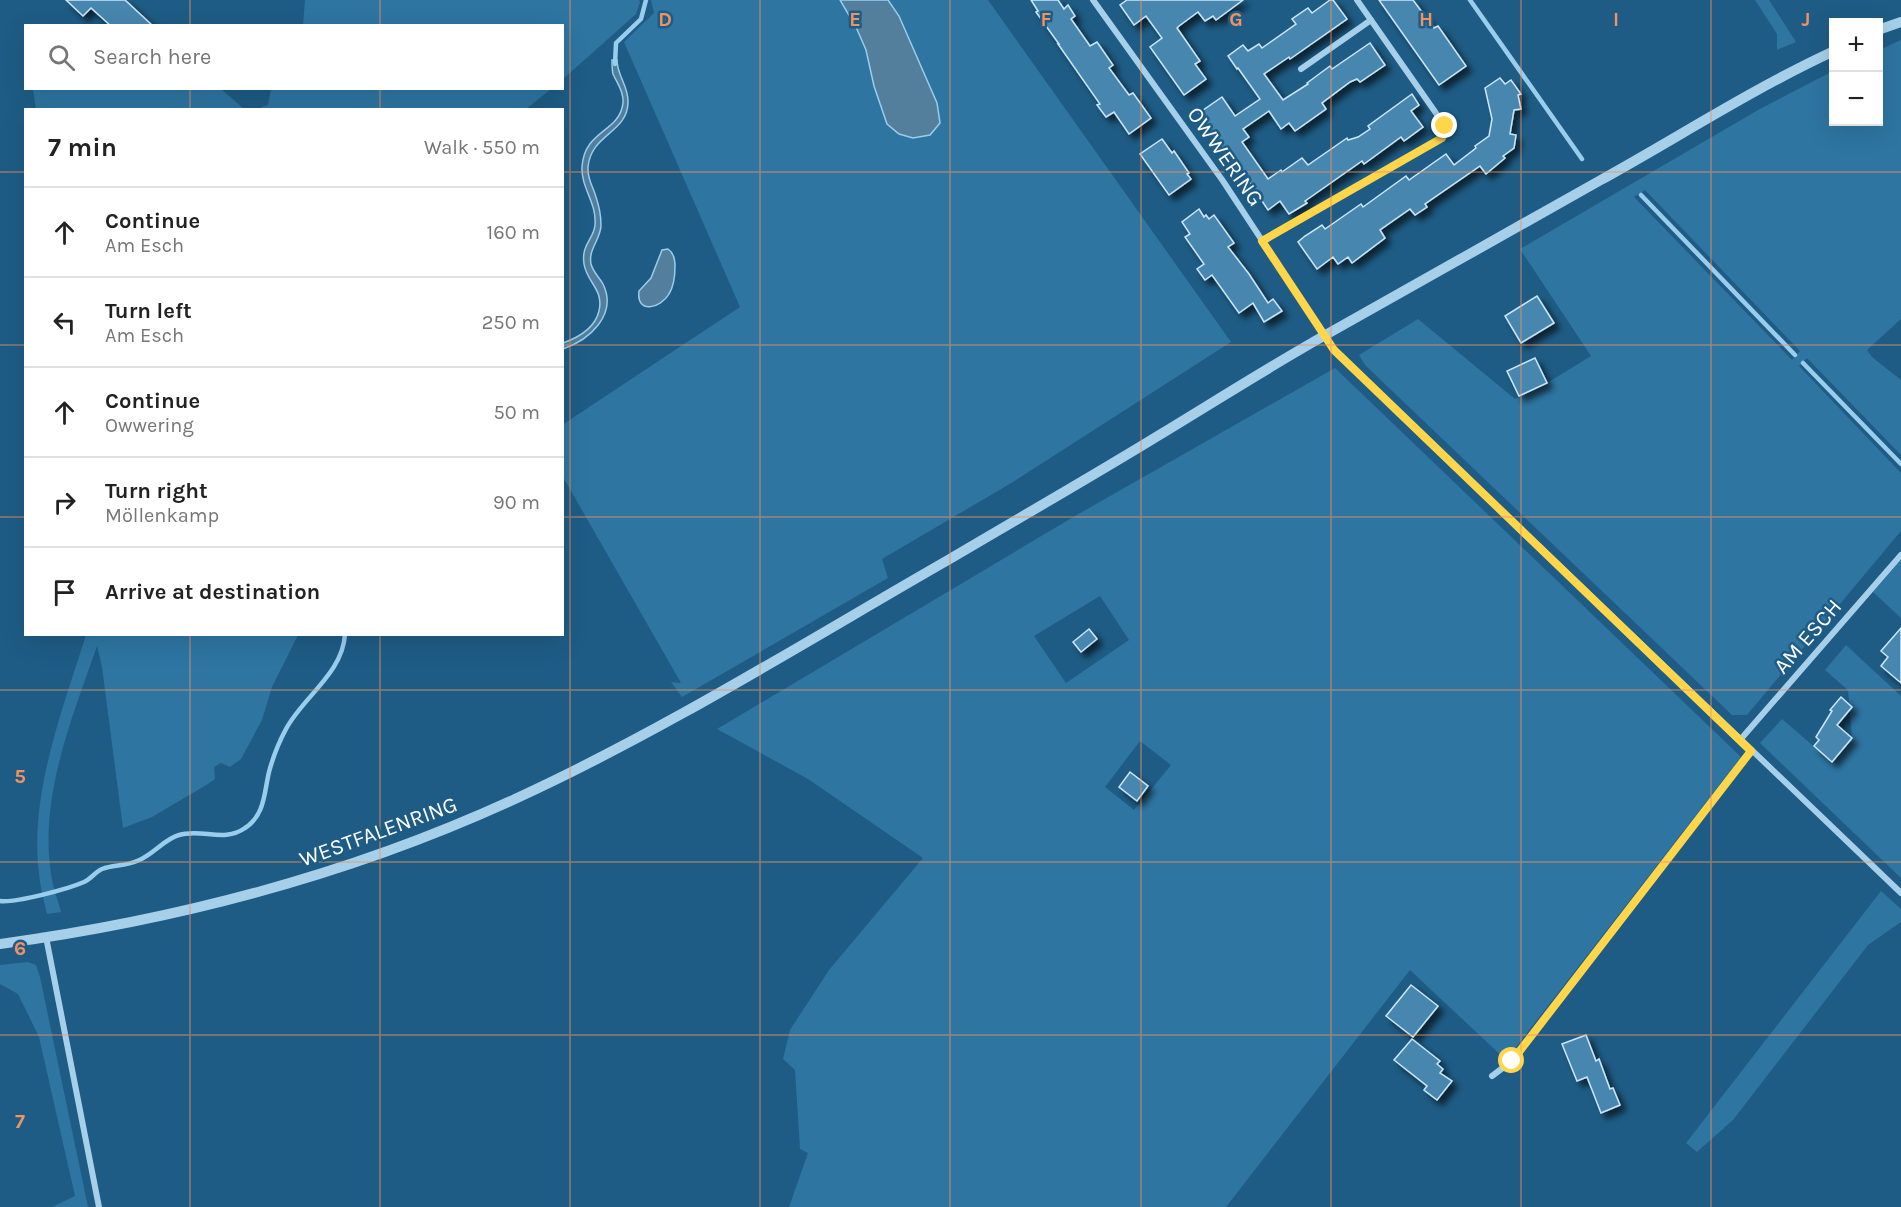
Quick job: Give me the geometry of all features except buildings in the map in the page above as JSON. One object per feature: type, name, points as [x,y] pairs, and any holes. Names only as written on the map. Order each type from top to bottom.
[{"type":"street","name":"OWWERING","points":[[1093,0],[1223,181],[1325,335]]},
{"type":"street","points":[[1262,241],[1442,138],[1445,126],[1357,0]]},
{"type":"street","points":[[1301,69],[1371,20]]},
{"type":"street","points":[[1883,28],[1901,22]]},
{"type":"street","name":"WESTFALENRING","points":[[0,944],[156,918],[221,903],[303,879],[449,827],[566,774],[646,734],[1035,510],[1325,335],[1636,161],[1760,88],[1829,53]]},
{"type":"street","points":[[1325,335],[1334,350],[1901,893]]},
{"type":"street","name":"AM ESCH","points":[[1740,740],[1901,555]]},
{"type":"street","points":[[1492,1076],[1512,1061],[1751,751]]},
{"type":"street","points":[[46,938],[99,1207]]},
{"type":"shaded area","points":[[305,0],[639,0],[640,2],[636,14],[564,78],[564,24],[303,24]]},
{"type":"shaded area","points":[[651,0],[988,0],[1231,342],[1013,482],[882,559],[888,578],[682,697],[671,682],[681,683],[564,479],[564,424],[740,307],[624,42],[654,13]]},
{"type":"shaded area","points":[[840,0],[888,0],[899,16],[937,103],[940,123],[930,135],[913,138],[899,134],[887,124],[874,86],[866,50]]},
{"type":"shaded area","points":[[1755,0],[1769,0],[1796,42],[1777,50],[1777,34]]},
{"type":"shaded area","points":[[1901,40],[1901,319],[1867,350],[1872,357],[1901,380],[1901,455],[1807,358],[1799,366],[1901,473],[1901,531],[1747,715],[1732,715],[1365,365],[1359,355],[1418,319],[1515,399],[1547,383],[1591,356],[1520,249],[1758,110],[1829,73],[1829,126],[1883,126],[1883,48]],"holes":[[[1645,190],[1800,351],[1792,360],[1634,197]]]},
{"type":"shaded area","points":[[612,60],[617,60],[627,91],[626,113],[616,128],[595,147],[588,167],[588,175],[598,204],[601,222],[599,235],[591,254],[591,264],[603,284],[607,295],[607,306],[604,316],[591,333],[564,349],[564,342],[590,327],[599,311],[599,297],[584,264],[584,251],[594,230],[595,217],[582,175],[582,167],[588,146],[614,122],[622,108],[622,94],[613,74]]},
{"type":"shaded area","points":[[33,90],[222,90],[243,108],[36,108]]},
{"type":"shaded area","points":[[271,90],[550,90],[527,108],[261,108],[268,105]]},
{"type":"shaded area","points":[[668,249],[675,261],[672,288],[661,303],[650,307],[645,306],[639,299],[639,291],[651,278],[662,250]]},
{"type":"shaded area","points":[[1335,368],[1741,757],[1506,1060],[1410,970],[1226,1207],[789,1207],[808,1153],[800,1149],[795,1070],[783,1059],[790,1030],[829,970],[923,858],[808,779],[717,729],[1075,516]],"holes":[[[1100,596],[1129,640],[1066,683],[1034,636]],[[1140,741],[1171,765],[1134,810],[1105,787]]]},
{"type":"shaded area","points":[[1901,560],[1901,618],[1873,592]]},
{"type":"shaded area","points":[[86,636],[298,636],[272,687],[262,720],[241,759],[230,767],[221,763],[214,767],[215,779],[208,784],[152,817],[123,828],[102,667],[97,646],[67,733],[53,794],[49,824],[49,855],[53,885],[61,912],[47,914],[41,889],[37,843],[43,783],[58,722]]},
{"type":"shaded area","points":[[1846,645],[1901,696],[1901,878],[1760,743],[1782,719],[1832,762],[1852,739],[1848,690],[1825,670]]},
{"type":"shaded area","points":[[1881,891],[1901,909],[1901,922],[1868,945],[1733,1120],[1697,1152],[1686,1143]]},
{"type":"shaded area","points":[[28,962],[36,965],[40,977],[88,1207],[52,1207],[75,1196],[39,1037],[18,994],[0,984],[0,965]]},
{"type":"waterway","points":[[615,64],[616,43],[641,19],[646,0]]},
{"type":"waterway","points":[[1470,0],[1582,159]]},
{"type":"waterway","points":[[1641,195],[1795,355]]},
{"type":"waterway","points":[[1803,363],[1901,464]]},
{"type":"waterway","points":[[0,901],[29,898],[76,885],[86,881],[102,869],[128,864],[143,858],[179,835],[188,833],[229,834],[252,823],[260,810],[271,766],[283,734],[293,717],[330,673],[343,648],[345,636]]},
{"type":"route","points":[[1445,126],[1442,138],[1262,241],[1334,350],[1751,751],[1512,1061]]}]
